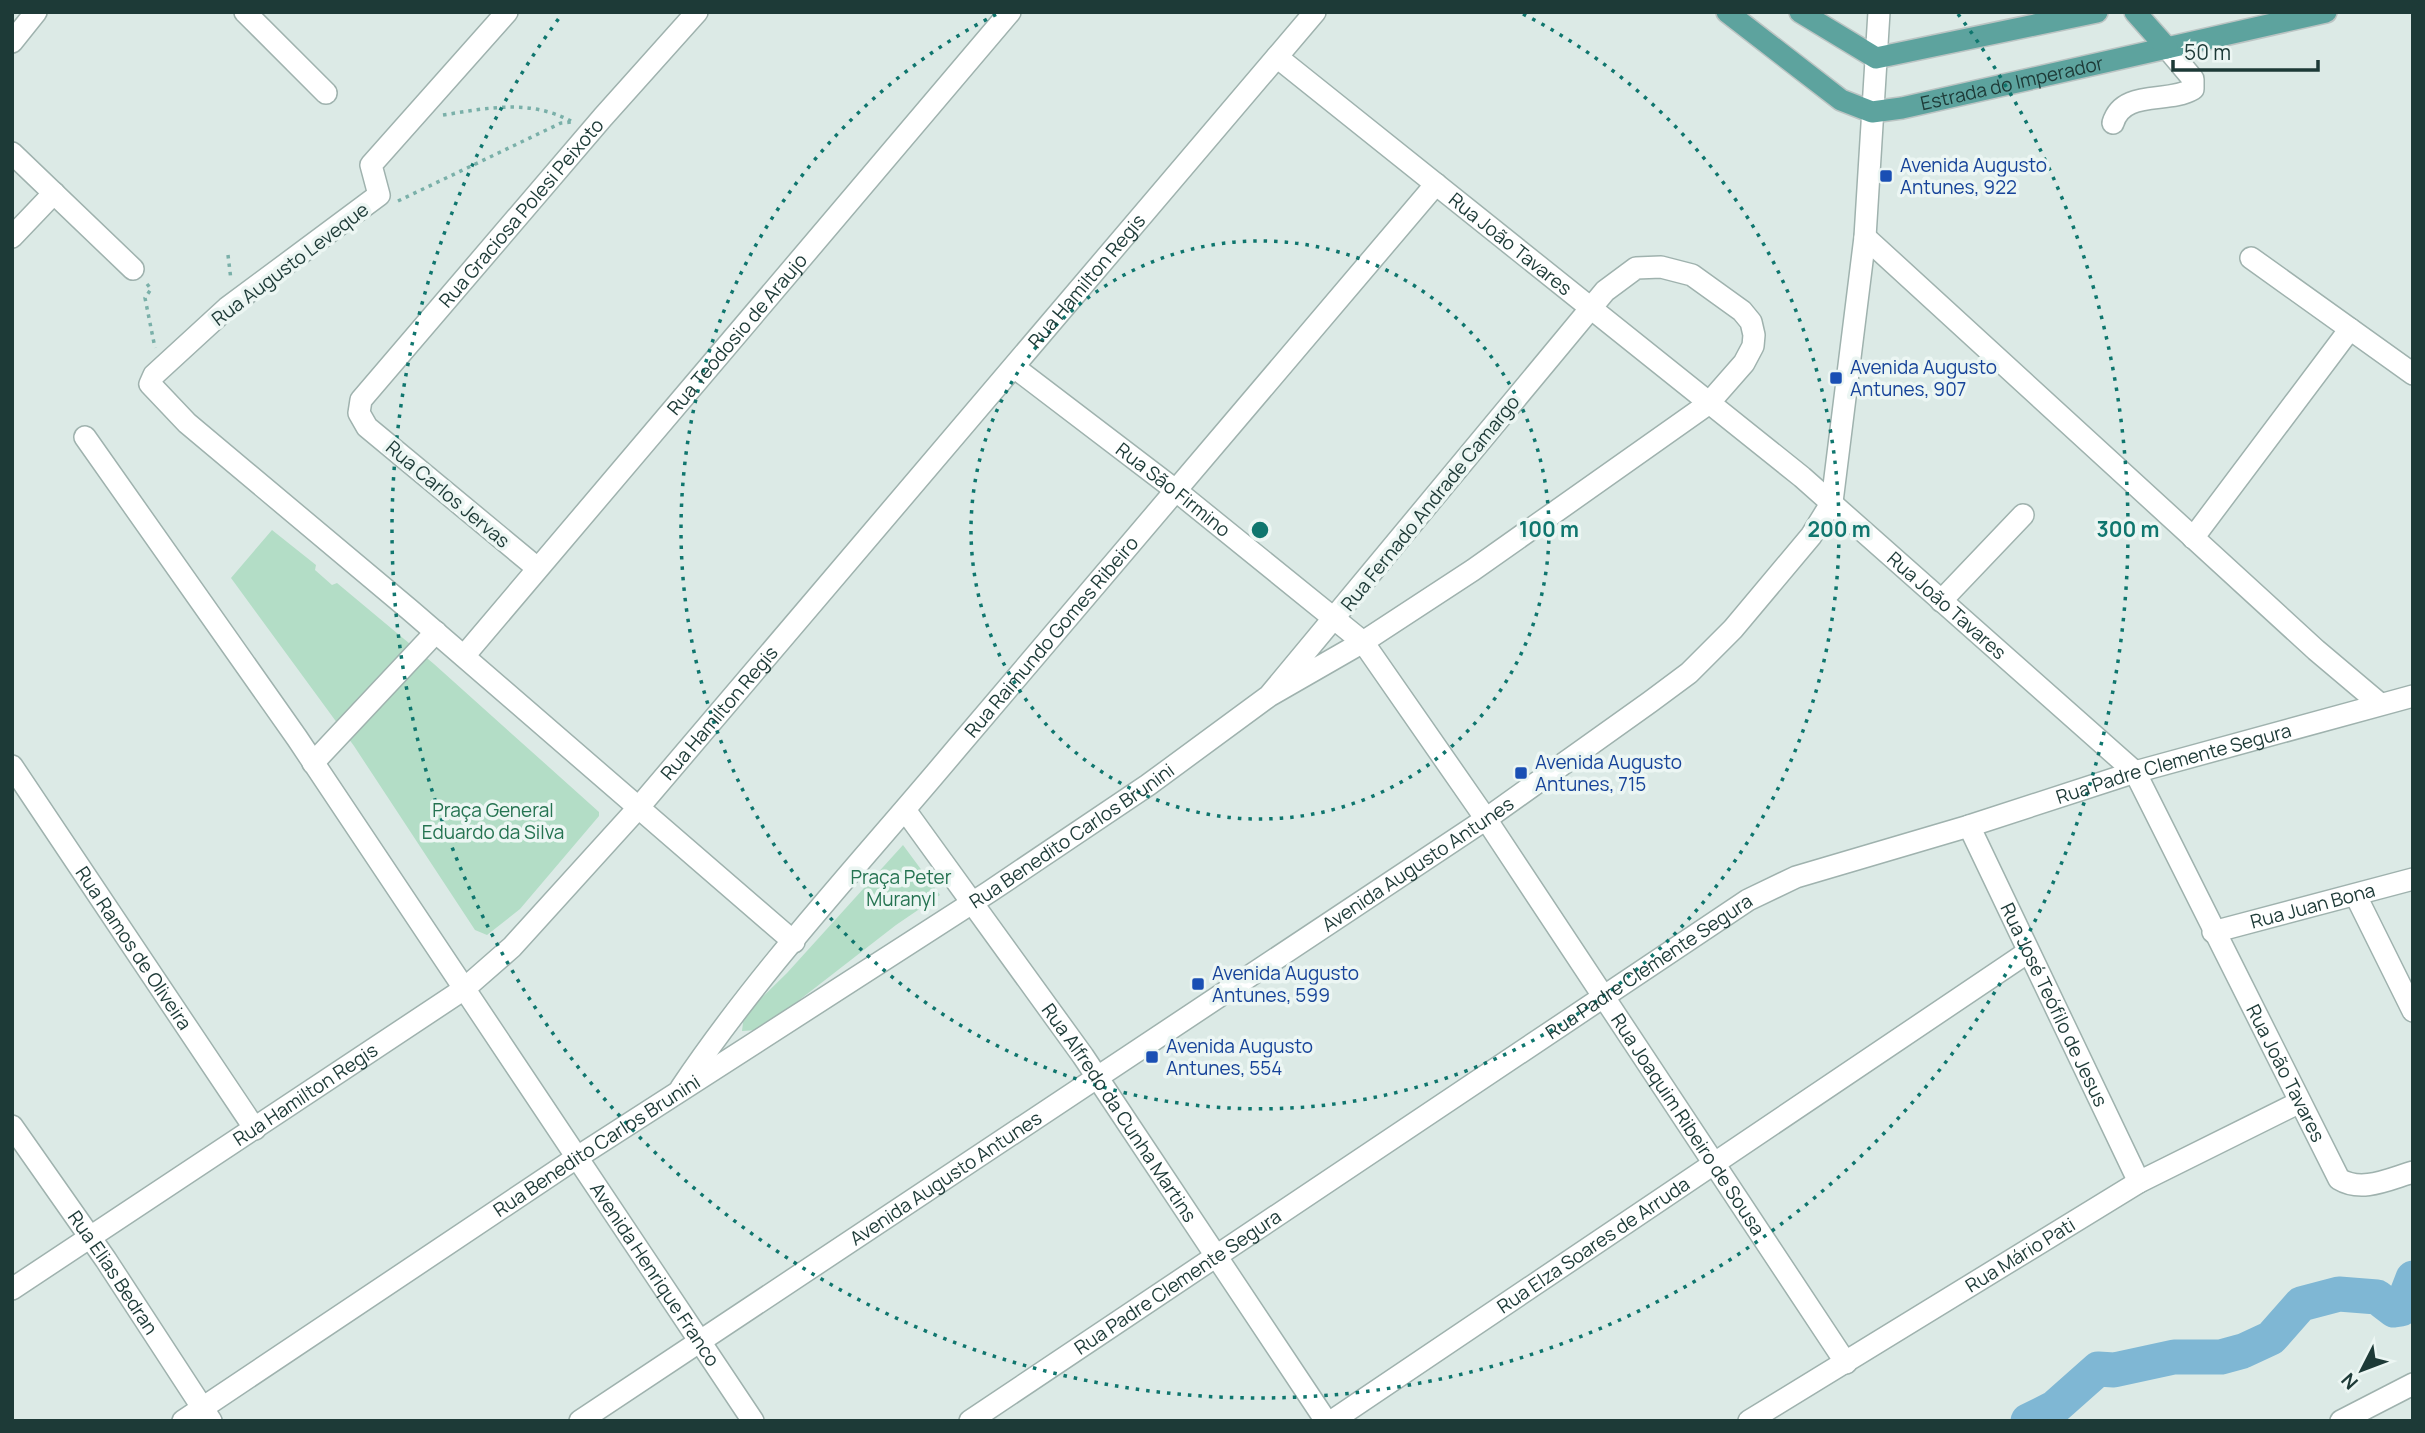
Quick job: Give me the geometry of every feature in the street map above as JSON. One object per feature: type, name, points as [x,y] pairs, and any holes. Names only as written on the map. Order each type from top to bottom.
[{"type":"main road","points":[[1727,12],[1841,100],[1872,112]]},
{"type":"main road","points":[[1800,12],[1875,58],[2097,12]]},
{"type":"main road","points":[[2135,12],[2167,48]]},
{"type":"main road","name":"Estrada do Imperador","points":[[1872,112],[1902,108],[2326,12]]},
{"type":"street","points":[[12,42],[36,12]]},
{"type":"street","name":"Rua Augusto Leveque","points":[[155,375],[227,308],[379,195],[370,165],[507,12]]},
{"type":"street","name":"Rua Graciosa Polesi Peixoto","points":[[361,419],[361,400],[603,117],[697,12]]},
{"type":"street","name":"Rua Teodosio de Araujo","points":[[464,656],[536,567],[863,190],[1010,12]]},
{"type":"street","name":"Rua Hamilton Regis","points":[[12,1289],[464,989],[512,947],[639,807],[1315,12]]},
{"type":"street","name":"Avenida Augusto Antunes","points":[[580,1421],[1486,819],[1689,673],[1733,629],[1811,536],[1832,502],[1865,237],[1879,12]]},
{"type":"street","points":[[253,15],[326,93]]},
{"type":"street","points":[[2112,123],[2115,115],[2128,103],[2193,89],[2193,79],[2167,48]]},
{"type":"street","name":"Rua João Tavares","points":[[1277,57],[1832,502],[2134,772],[2330,1166],[2339,1179],[2349,1185],[2366,1185],[2413,1172]]},
{"type":"street","points":[[12,153],[133,269]]},
{"type":"street","name":"Rua Raimundo Gomes Ribeiro","points":[[676,1096],[714,1039],[794,943],[1174,489],[1436,184]]},
{"type":"street","points":[[12,237],[54,192]]},
{"type":"street","points":[[1865,237],[2193,538],[2380,704]]},
{"type":"street","points":[[2251,258],[2413,374]]},
{"type":"street","name":"Rua Fernado Andrade Camargo","points":[[1269,696],[1589,308],[1605,291],[1636,268],[1653,267],[1692,275],[1742,311],[1751,322],[1755,335],[1753,346],[1744,363],[1708,404]]},
{"type":"street","points":[[2193,538],[2350,329]]},
{"type":"street","name":"Rua São Firmino","points":[[1014,367],[1174,489],[1363,642]]},
{"type":"street","points":[[155,375],[154,389],[187,423],[436,632],[794,943]]},
{"type":"street","name":"Rua Benedito Carlos Brunini","points":[[183,1421],[207,1414],[576,1158],[676,1096],[1148,785],[1269,696],[1363,642],[1473,570],[1708,404]]},
{"type":"street","name":"Rua Carlos Jervas","points":[[361,419],[536,567]]},
{"type":"street","points":[[85,437],[313,763],[464,989]]},
{"type":"street","points":[[1941,601],[2023,515]]},
{"type":"street","points":[[313,763],[436,632]]},
{"type":"street","name":"Rua Joaquim Ribeiro de Sousa","points":[[1363,642],[1486,819],[1846,1363]]},
{"type":"street","name":"Rua Padre Clemente Segura","points":[[970,1421],[1748,900],[1796,877],[1969,826],[2134,772],[2412,696]]},
{"type":"street","name":"Rua Ramos de Oliveira","points":[[12,766],[255,1129]]},
{"type":"street","name":"Rua Alfredo da Cunha Martins","points":[[905,810],[1098,1079],[1326,1421]]},
{"type":"street","name":"Rua José Teófilo de Jesus","points":[[1969,826],[2139,1182]]},
{"type":"street","name":"Rua Juan Bona","points":[[2213,932],[2413,879]]},
{"type":"street","points":[[2356,896],[2413,1011]]},
{"type":"street","name":"Rua Elza Soares de Arruda","points":[[1332,1421],[2028,952]]},
{"type":"street","name":"Avenida Henrique Franco","points":[[464,989],[753,1421]]},
{"type":"street","name":"Rua Mário Pati","points":[[1749,1421],[2139,1182],[2300,1102]]},
{"type":"street","name":"Rua Elias Bedran","points":[[12,1126],[207,1414]]},
{"type":"street","points":[[2341,1421],[2413,1384]]},
{"type":"path","points":[[424,106],[439,116],[494,107],[523,106],[551,110],[573,122]]},
{"type":"path","points":[[379,195],[401,202],[561,123],[603,117]]},
{"type":"path","points":[[133,269],[151,289],[145,298],[155,375]]},
{"type":"green space","name":"Praça General Eduardo da Silva","points":[[272,530],[316,565],[315,570],[332,585],[337,583],[434,664],[599,812],[599,816],[520,909],[487,935],[475,930],[354,746],[231,578]]},
{"type":"green space","name":"Praça Peter Muranyl","points":[[903,845],[940,895],[896,925],[771,1022],[758,1030],[742,1031],[744,1015],[787,973]]},
{"type":"waterway","points":[[2028,1421],[2054,1408],[2098,1369],[2114,1370],[2174,1357],[2221,1357],[2243,1351],[2271,1338],[2301,1304],[2339,1294],[2377,1297],[2394,1310],[2401,1309],[2413,1278]]},
{"type":"place","name":"Avenida Augusto Antunes, 922","points":[[1886,176]]},
{"type":"place","name":"Avenida Augusto Antunes, 907","points":[[1836,378]]},
{"type":"place","name":"Avenida Augusto Antunes, 715","points":[[1521,773]]},
{"type":"place","name":"Avenida Augusto Antunes, 599","points":[[1198,984]]},
{"type":"place","name":"Avenida Augusto Antunes, 554","points":[[1152,1057]]}]
